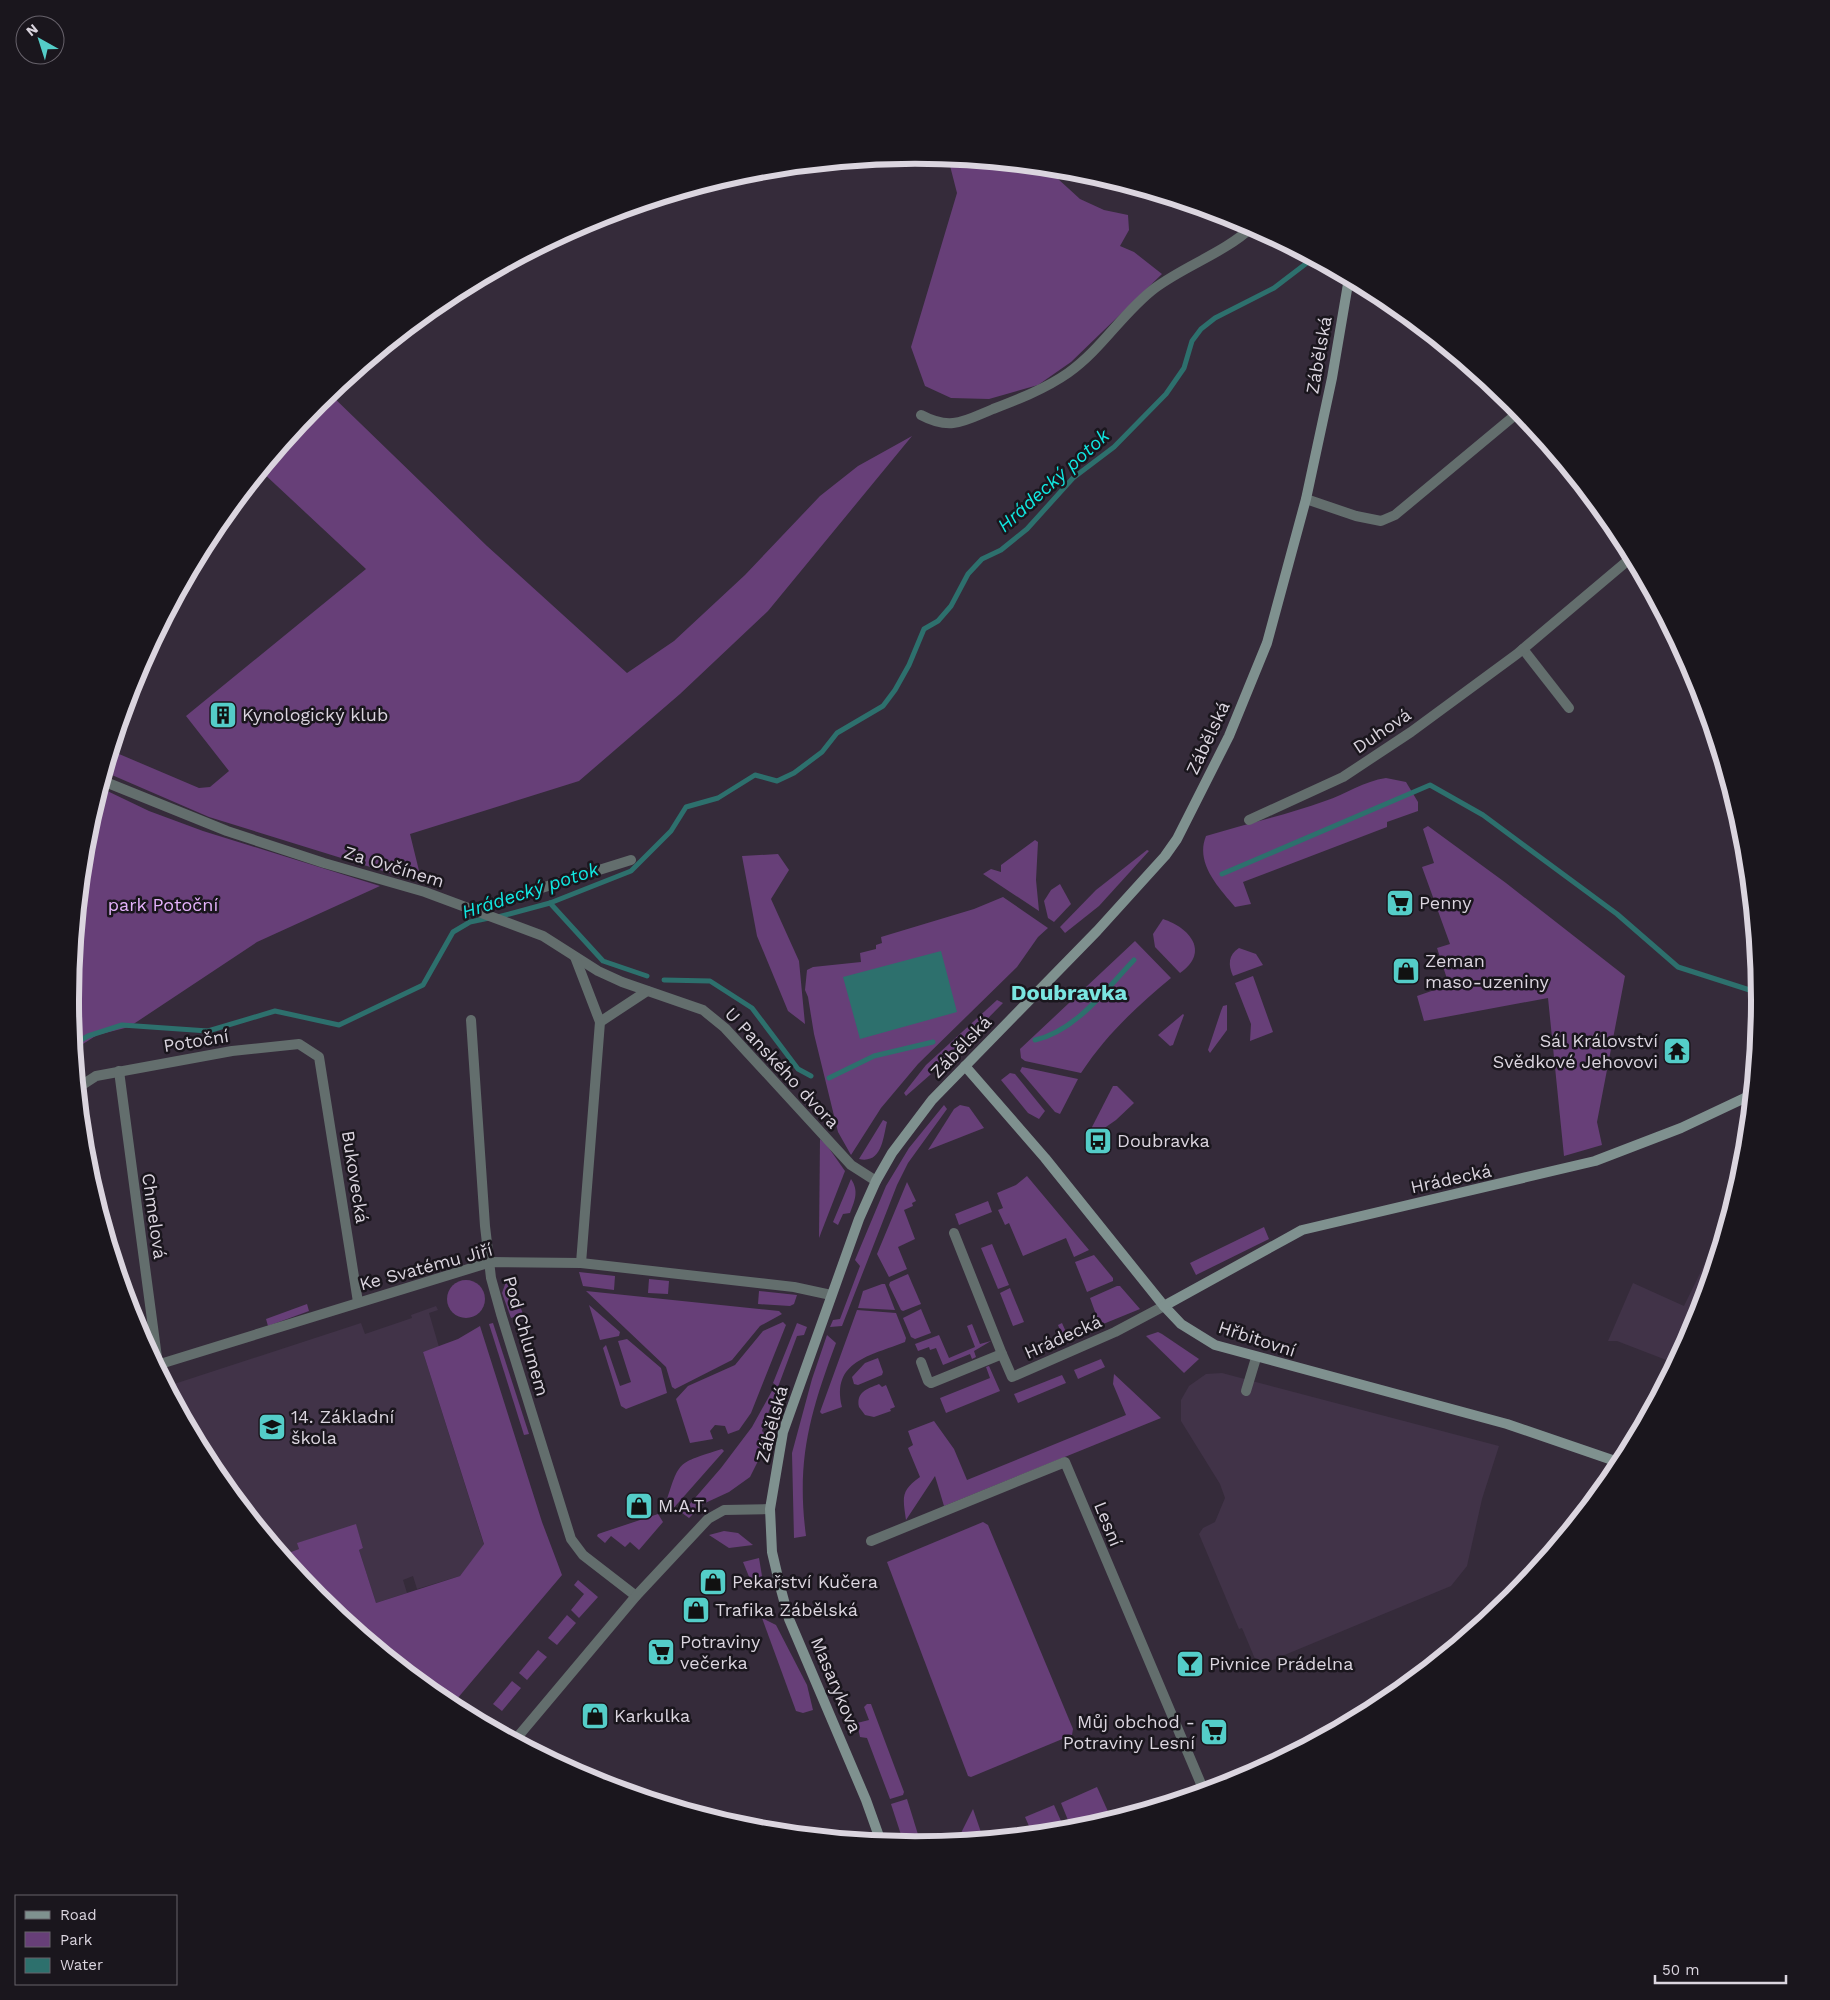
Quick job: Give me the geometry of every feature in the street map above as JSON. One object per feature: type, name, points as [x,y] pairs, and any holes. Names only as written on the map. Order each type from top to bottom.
[{"type":"main road","name":"Zábělská","points":[[770,1509],[783,1432],[831,1294],[876,1181],[907,1130],[965,1066],[1114,914],[1165,856],[1177,839],[1229,736],[1267,643],[1306,499],[1332,378],[1348,285]]},
{"type":"main road","name":"Hřbitovní","points":[[965,1066],[1045,1158],[1164,1306],[1181,1324],[1215,1346],[1507,1424],[1613,1460]]},
{"type":"main road","name":"Hrádecká","points":[[1164,1306],[1302,1230],[1595,1161],[1681,1128],[1745,1098]]},
{"type":"main road","name":"Masarykova","points":[[770,1509],[772,1552],[789,1619],[866,1800],[878,1835]]},
{"type":"street","points":[[921,415],[936,423],[953,425],[1045,388],[1069,373],[1092,353],[1155,288],[1231,243],[1246,232]]},
{"type":"street","points":[[1306,499],[1356,516],[1381,521],[1395,515],[1513,417]]},
{"type":"street","name":"Duhová","points":[[1249,820],[1343,776],[1411,732],[1523,649],[1626,562]]},
{"type":"street","points":[[1523,649],[1569,708]]},
{"type":"street","name":"Za Ovčínem","points":[[107,783],[227,830],[324,863],[425,892],[501,920],[543,936],[575,956]]},
{"type":"street","points":[[475,911],[632,860]]},
{"type":"street","points":[[575,956],[600,1022],[580,1263]]},
{"type":"street","name":"U Panského dvora","points":[[575,956],[598,971],[647,991],[703,1010],[725,1028],[850,1165],[876,1181]]},
{"type":"street","points":[[600,1022],[647,991]]},
{"type":"street","name":"Pod Chlumem","points":[[472,1020],[485,1226],[491,1262],[491,1278],[501,1314],[571,1539],[583,1554],[636,1596]]},
{"type":"street","name":"Potoční","points":[[84,1084],[96,1076],[232,1051],[299,1044],[319,1057]]},
{"type":"street","name":"Bukovecká","points":[[319,1057],[358,1302]]},
{"type":"street","name":"Chmelová","points":[[119,1071],[155,1348]]},
{"type":"street","name":"Hrádecká","points":[[954,1233],[1012,1377],[1150,1316],[1164,1306]]},
{"type":"street","name":"Ke Svatému Jiří","points":[[162,1363],[491,1262],[580,1263],[794,1287],[831,1294]]},
{"type":"street","name":"Hrádecká","points":[[921,1362],[928,1381],[931,1383],[1002,1354]]},
{"type":"street","points":[[1246,1391],[1256,1358]]},
{"type":"street","name":"Lesní","points":[[871,1541],[908,1523],[1065,1462],[1202,1785]]},
{"type":"street","points":[[519,1736],[636,1596],[708,1519],[724,1510],[770,1509]]},
{"type":"shaded area","points":[[1715,1243],[1688,1320],[1669,1361],[1617,1341],[1608,1341],[1633,1283],[1684,1306]]},
{"type":"shaded area","points":[[436,1306],[438,1310],[429,1313],[439,1347],[423,1352],[484,1545],[460,1576],[417,1589],[413,1576],[403,1580],[407,1593],[376,1603],[359,1550],[363,1548],[356,1525],[298,1543],[299,1549],[288,1553],[252,1509],[220,1465],[173,1384],[361,1323],[365,1334],[412,1318],[411,1315]]},
{"type":"shaded area","points":[[1222,1373],[1499,1446],[1482,1499],[1467,1566],[1451,1586],[1258,1666],[1242,1628],[1239,1629],[1199,1534],[1203,1528],[1215,1522],[1225,1498],[1220,1484],[1181,1421],[1181,1400],[1189,1386],[1206,1374]]},
{"type":"green space","points":[[950,165],[1024,171],[1055,176],[1080,199],[1104,210],[1128,215],[1129,230],[1120,246],[1134,252],[1162,274],[1071,362],[1038,385],[989,399],[951,398],[925,386],[911,347],[957,193]]},
{"type":"green space","points":[[335,399],[487,546],[627,673],[674,641],[745,575],[820,496],[858,466],[912,436],[768,611],[680,694],[579,781],[410,834],[422,883],[209,817],[110,774],[116,753],[199,788],[210,787],[229,771],[186,716],[366,569],[265,475],[286,449]]},
{"type":"green space","points":[[1386,778],[1406,782],[1418,802],[1418,811],[1387,822],[1387,827],[1243,882],[1251,904],[1235,907],[1215,883],[1206,865],[1204,856],[1203,846],[1206,836],[1310,806],[1370,782]]},
{"type":"green space","name":"park Potoční","points":[[106,790],[149,811],[203,831],[380,886],[257,942],[129,1027],[97,1035],[81,1045],[79,1000],[81,945],[86,891]]},
{"type":"green space","points":[[1428,826],[1506,883],[1625,976],[1597,1122],[1602,1145],[1564,1156],[1548,998],[1424,1021],[1417,996],[1449,985],[1437,948],[1450,944],[1422,867],[1434,863],[1423,829]]},
{"type":"green space","points":[[1035,840],[1038,842],[1036,880],[1039,911],[983,874],[991,869],[1001,872],[1001,865]]},
{"type":"green space","points":[[1147,850],[1149,851],[1099,906],[1065,933],[1060,927],[1096,890]]},
{"type":"green space","points":[[778,854],[789,870],[771,899],[799,961],[805,1024],[788,1011],[757,936],[742,856]]},
{"type":"green space","points":[[1060,884],[1071,904],[1054,922],[1048,918],[1044,901],[1051,890]]},
{"type":"green space","points":[[1003,897],[1048,928],[1038,937],[1017,967],[918,1064],[881,1108],[851,1155],[838,1132],[814,1034],[808,997],[805,990],[807,970],[813,967],[861,962],[860,953],[876,949],[876,945],[882,943],[881,937],[974,909]]},
{"type":"green space","points":[[1163,919],[1181,928],[1193,941],[1194,957],[1189,965],[1180,973],[1155,947],[1153,934]]},
{"type":"green space","points":[[1135,941],[1171,978],[1122,1022],[1081,1073],[1025,1061],[1021,1058],[1020,1049]]},
{"type":"green space","points":[[1239,948],[1256,954],[1263,965],[1233,976],[1230,960]]},
{"type":"green space","points":[[1253,976],[1273,1032],[1250,1041],[1251,1024],[1235,983]]},
{"type":"green space","points":[[997,1000],[1003,1003],[947,1060],[906,1096],[904,1093],[926,1065]]},
{"type":"green space","points":[[1227,1005],[1227,1030],[1210,1053],[1208,1050],[1221,1011],[1223,1006]]},
{"type":"green space","points":[[1183,1014],[1173,1045],[1170,1046],[1158,1035]]},
{"type":"green space","points":[[1022,1067],[1078,1079],[1060,1114],[1055,1112],[1020,1071]]},
{"type":"green space","points":[[1010,1073],[1015,1074],[1045,1111],[1039,1119],[1028,1113],[1001,1080]]},
{"type":"green space","points":[[1113,1086],[1117,1086],[1134,1103],[1116,1120],[1093,1136],[1091,1132],[1092,1127]]},
{"type":"green space","points":[[944,1105],[947,1109],[908,1163],[897,1185],[842,1326],[830,1327],[833,1320],[840,1319],[860,1266],[855,1260],[886,1186],[909,1148]]},
{"type":"green space","points":[[960,1105],[969,1107],[984,1128],[928,1150],[954,1109]]},
{"type":"green space","points":[[883,1120],[887,1122],[877,1154],[867,1160],[859,1159]]},
{"type":"green space","points":[[820,1139],[826,1144],[845,1171],[819,1238]]},
{"type":"green space","points":[[1027,1176],[1089,1250],[1074,1257],[1066,1238],[1023,1256],[1009,1223],[1005,1225],[998,1210],[1003,1208],[997,1193],[1016,1185]]},
{"type":"green space","points":[[851,1179],[856,1192],[855,1200],[850,1213],[843,1214],[838,1225],[833,1222]]},
{"type":"green space","points":[[907,1182],[916,1201],[912,1203],[913,1206],[904,1210],[915,1239],[898,1247],[907,1269],[889,1277],[877,1254]]},
{"type":"green space","points":[[988,1201],[992,1212],[959,1225],[955,1214]]},
{"type":"green space","points":[[1264,1227],[1269,1239],[1196,1275],[1190,1263]]},
{"type":"green space","points":[[992,1244],[1009,1285],[998,1289],[981,1248]]},
{"type":"green space","points":[[1094,1255],[1113,1278],[1113,1281],[1087,1292],[1075,1262]]},
{"type":"green space","points":[[579,1272],[615,1276],[614,1290],[583,1286]]},
{"type":"green space","points":[[908,1274],[921,1304],[903,1311],[889,1285],[890,1282]]},
{"type":"green space","points":[[507,1279],[510,1279],[523,1314],[511,1318],[502,1293]]},
{"type":"green space","points":[[649,1279],[669,1281],[668,1294],[648,1293]]},
{"type":"green space","points":[[466,1280],[480,1285],[485,1299],[480,1313],[466,1318],[452,1313],[447,1299],[452,1285]]},
{"type":"green space","points":[[885,1284],[895,1310],[858,1308],[863,1291]]},
{"type":"green space","points":[[1120,1286],[1140,1309],[1064,1340],[1058,1325],[1062,1323],[1066,1332],[1098,1320],[1090,1298]]},
{"type":"green space","points":[[1010,1288],[1024,1322],[1013,1326],[1000,1293]]},
{"type":"green space","points":[[586,1291],[779,1311],[782,1314],[760,1326],[732,1360],[675,1389],[672,1387],[666,1367]]},
{"type":"green space","points":[[759,1291],[797,1295],[794,1304],[790,1306],[758,1304]]},
{"type":"green space","points":[[307,1304],[309,1311],[268,1326],[266,1319]]},
{"type":"green space","points":[[589,1305],[620,1332],[619,1336],[600,1340]]},
{"type":"green space","points":[[921,1309],[931,1333],[915,1339],[911,1337],[903,1318]]},
{"type":"green space","points":[[857,1310],[896,1313],[906,1338],[905,1342],[856,1362],[842,1379],[840,1392],[842,1407],[822,1414],[820,1412]]},
{"type":"green space","points":[[783,1322],[786,1325],[751,1413],[739,1430],[728,1434],[725,1426],[715,1425],[710,1431],[713,1439],[690,1443],[676,1399],[688,1386],[735,1365],[763,1331]]},
{"type":"green space","points":[[493,1323],[529,1434],[524,1435],[489,1324]]},
{"type":"green space","points":[[797,1323],[807,1327],[804,1335],[797,1336],[778,1387],[773,1383]]},
{"type":"green space","points":[[972,1324],[980,1344],[991,1341],[974,1351],[976,1357],[972,1359],[970,1354],[943,1365],[936,1348],[930,1350],[929,1347],[918,1351],[915,1344],[939,1335],[949,1358],[975,1347],[967,1326]]},
{"type":"green space","points":[[480,1326],[542,1522],[562,1575],[457,1699],[406,1663],[364,1629],[288,1553],[299,1549],[297,1543],[356,1524],[363,1548],[359,1550],[376,1603],[460,1576],[484,1544],[423,1352],[458,1339]]},
{"type":"green space","points":[[1158,1332],[1199,1359],[1184,1373],[1146,1336]]},
{"type":"green space","points":[[827,1335],[836,1343],[812,1415],[804,1460],[803,1509],[806,1536],[794,1538],[792,1453],[812,1379]]},
{"type":"green space","points":[[627,1339],[661,1368],[667,1393],[626,1409],[621,1406],[603,1348],[606,1345],[620,1386],[631,1382],[618,1341]]},
{"type":"green space","points":[[878,1358],[883,1372],[882,1375],[858,1385],[854,1384],[852,1377],[865,1363]]},
{"type":"green space","points":[[1101,1359],[1105,1367],[1078,1379],[1074,1370]]},
{"type":"green space","points":[[989,1366],[1000,1391],[946,1413],[940,1398],[990,1378],[986,1367]]},
{"type":"green space","points":[[1114,1374],[1161,1418],[944,1506],[935,1476],[906,1520],[904,1496],[909,1487],[920,1477],[908,1448],[913,1445],[908,1431],[934,1421],[954,1449],[967,1480],[1126,1415],[1113,1384]]},
{"type":"green space","points":[[1062,1375],[1066,1383],[1018,1403],[1014,1394]]},
{"type":"green space","points":[[879,1384],[882,1387],[886,1385],[895,1407],[890,1409],[891,1411],[874,1417],[865,1415],[859,1407],[859,1398],[863,1392]]},
{"type":"green space","points":[[773,1389],[776,1391],[762,1431],[767,1436],[761,1455],[750,1477],[729,1492],[703,1504],[689,1518],[682,1513],[721,1468],[752,1427]]},
{"type":"green space","points":[[722,1449],[724,1451],[671,1511],[665,1506],[677,1471],[682,1466],[688,1461]]},
{"type":"green space","points":[[658,1514],[663,1522],[639,1550],[630,1542],[625,1547],[611,1536],[605,1543],[597,1536],[598,1534]]},
{"type":"green space","points":[[983,1522],[988,1525],[1073,1729],[1072,1735],[971,1777],[968,1776],[887,1562]]},
{"type":"green space","points":[[724,1531],[738,1533],[753,1545],[729,1548],[709,1535]]},
{"type":"green space","points":[[759,1558],[762,1576],[754,1589],[743,1562]]},
{"type":"green space","points":[[578,1580],[598,1597],[579,1618],[571,1610],[584,1594],[574,1585]]},
{"type":"green space","points":[[567,1615],[576,1623],[557,1645],[548,1638]]},
{"type":"green space","points":[[762,1618],[776,1625],[807,1685],[813,1710],[803,1713],[796,1711]]},
{"type":"green space","points":[[538,1650],[547,1657],[527,1680],[519,1673]]},
{"type":"green space","points":[[512,1681],[521,1688],[502,1711],[493,1704]]},
{"type":"green space","points":[[867,1704],[871,1704],[904,1792],[903,1795],[890,1799],[867,1738],[860,1737],[857,1723],[869,1720],[864,1707]]},
{"type":"green space","points":[[1097,1787],[1109,1813],[1069,1822],[1061,1803]]},
{"type":"green space","points":[[907,1799],[918,1836],[901,1835],[891,1804]]},
{"type":"green space","points":[[1054,1805],[1062,1823],[1030,1828],[1025,1817]]},
{"type":"green space","points":[[973,1809],[981,1833],[960,1834]]},
{"type":"water","points":[[941,951],[957,1012],[860,1039],[843,977]]},
{"type":"waterway","name":"Hrádecký potok","points":[[498,917],[550,903],[631,871],[671,831],[686,807],[718,798],[755,775],[777,781],[794,773],[822,752],[837,733],[883,706],[895,690],[909,665],[924,629],[938,621],[951,606],[968,574],[982,559],[1001,550],[1027,529],[1073,478],[1114,447],[1166,394],[1184,368],[1192,341],[1201,329],[1215,318],[1274,288],[1308,262]]},
{"type":"waterway","points":[[1222,874],[1430,785],[1483,815],[1617,914],[1678,967],[1751,990]]},
{"type":"waterway","points":[[550,903],[603,961],[647,976]]},
{"type":"waterway","name":"Hrádecký potok","points":[[80,1040],[122,1025],[208,1031],[275,1011],[339,1025],[423,985],[453,932],[470,922],[489,918]]},
{"type":"waterway","points":[[1035,1040],[1064,1028],[1077,1018],[1102,995],[1134,960]]},
{"type":"waterway","points":[[664,980],[710,981],[752,1008],[798,1069],[811,1076]]},
{"type":"waterway","points":[[829,1078],[874,1056],[933,1042]]},
{"type":"place","name":"Kynologický klub","points":[[223,715]]},
{"type":"place","name":"Penny","points":[[1400,903]]},
{"type":"place","name":"Zeman maso-uzeniny","points":[[1406,971]]},
{"type":"place","name":"Sál Království Svědkové Jehovovi","points":[[1677,1051]]},
{"type":"place","name":"Doubravka","points":[[1098,1141]]},
{"type":"place","name":"14. Základní škola","points":[[272,1427]]},
{"type":"place","name":"M.A.T.","points":[[639,1506]]},
{"type":"place","name":"Pekařství Kučera","points":[[713,1582]]},
{"type":"place","name":"Trafika Zábělská","points":[[696,1610]]},
{"type":"place","name":"Potraviny večerka","points":[[661,1652]]},
{"type":"place","name":"Pivnice Prádelna","points":[[1190,1664]]},
{"type":"place","name":"Karkulka","points":[[595,1716]]},
{"type":"place","name":"Můj obchod - Potraviny Lesní","points":[[1214,1732]]},
{"type":"district","name":"Doubravka","points":[[1069,992]]}]
